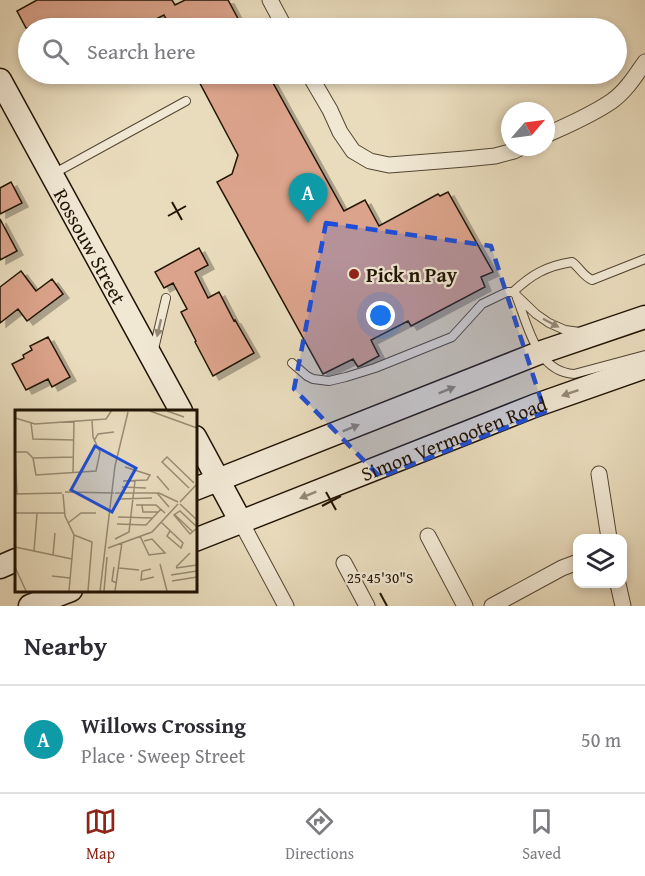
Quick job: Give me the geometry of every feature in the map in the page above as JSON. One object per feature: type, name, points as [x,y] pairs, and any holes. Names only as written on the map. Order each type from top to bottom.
[{"type":"main road","name":"Rossouw Street","points":[[0,80],[180,410]]},
{"type":"main road","points":[[196,489],[539,353],[645,317]]},
{"type":"main road","name":"Simon Vermooten Road","points":[[196,540],[534,406],[645,367]]},
{"type":"main road","points":[[196,439],[241,522]]},
{"type":"main road","points":[[0,567],[15,560]]},
{"type":"main road","points":[[30,606],[68,591]]},
{"type":"street","points":[[270,0],[280,18]]},
{"type":"street","points":[[555,131],[613,100],[645,62]]},
{"type":"street","points":[[315,84],[340,132],[353,151],[370,161],[389,165],[501,154]]},
{"type":"street","points":[[599,474],[608,534]]},
{"type":"street","points":[[241,522],[286,606]]},
{"type":"street","points":[[428,536],[465,606]]},
{"type":"street","points":[[344,563],[367,606]]},
{"type":"street","points":[[492,606],[562,567],[573,564]]},
{"type":"street","points":[[619,588],[622,606]]},
{"type":"lane","points":[[52,175],[186,101]]},
{"type":"lane","points":[[514,293],[528,278],[559,264],[572,262],[579,267],[585,277],[592,280],[645,259]]},
{"type":"lane","points":[[292,363],[313,380],[329,381],[375,368],[452,336],[482,304],[507,292],[514,293],[549,323],[565,330],[596,334]]},
{"type":"lane","points":[[514,293],[539,353],[553,368],[565,374],[574,374],[645,355]]},
{"type":"lane","points":[[152,357],[166,298]]},
{"type":"highlighted area","points":[[326,223],[491,246],[545,412],[380,477],[294,389]]},
{"type":"building","points":[[37,0],[172,0],[175,5],[185,0],[228,0],[238,18],[166,18],[164,15],[158,18],[21,18],[17,11]]},
{"type":"building","points":[[200,84],[274,84],[344,211],[365,200],[379,226],[438,194],[440,196],[448,192],[493,272],[481,277],[485,287],[411,326],[408,321],[371,340],[379,356],[358,367],[353,359],[323,374],[217,182],[232,174],[238,155]]},
{"type":"building","points":[[11,182],[22,203],[0,214],[0,188]]},
{"type":"building","points":[[0,219],[17,251],[0,260]]},
{"type":"building","points":[[199,248],[208,265],[195,272],[208,298],[219,292],[254,353],[213,376],[181,312],[187,309],[173,283],[164,288],[155,272]]},
{"type":"building","points":[[21,271],[36,291],[52,279],[63,294],[27,321],[18,309],[0,323],[0,287]]},
{"type":"building","points":[[48,337],[70,377],[52,387],[48,379],[26,390],[12,364],[24,358],[23,355],[32,350],[30,346]]},
{"type":"place","name":"Willows Crossing","points":[[308,223]]},
{"type":"place","name":"Pick n Pay","points":[[354,274]]}]
